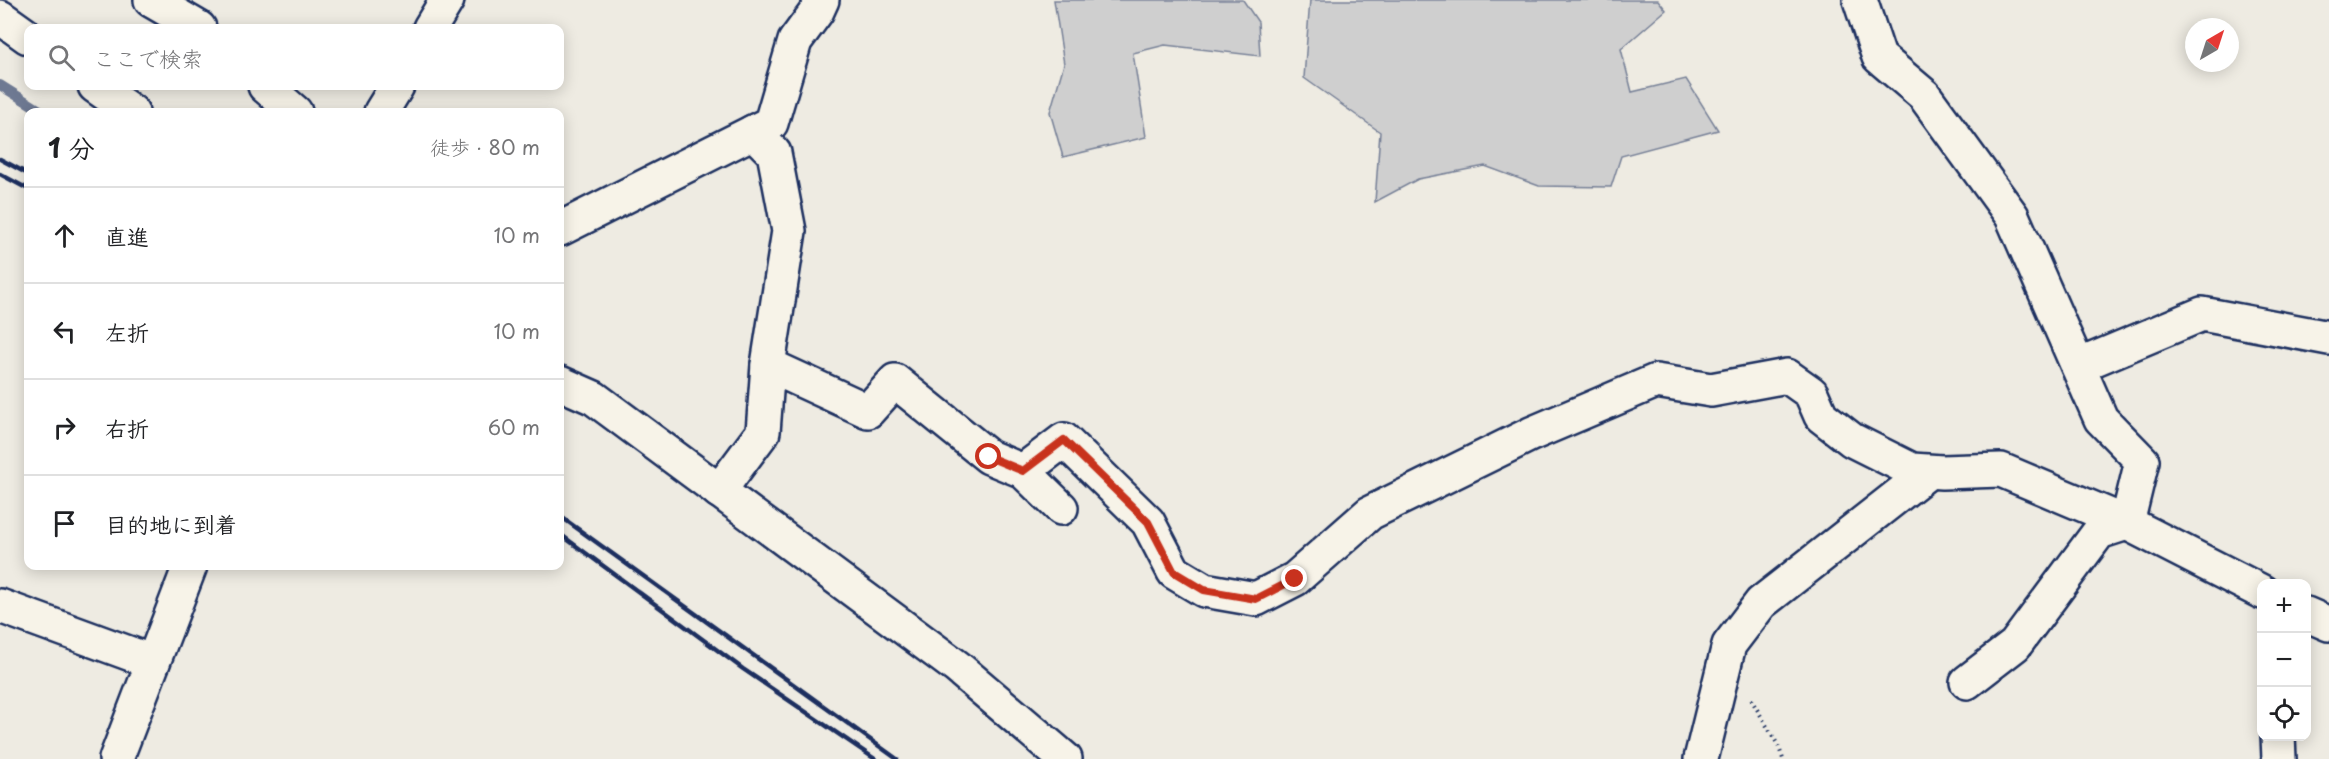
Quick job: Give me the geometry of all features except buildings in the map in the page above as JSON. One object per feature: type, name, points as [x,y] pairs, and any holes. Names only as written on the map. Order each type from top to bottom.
[{"type":"street","points":[[151,0],[193,24]]},
{"type":"street","points":[[432,24],[447,0]]},
{"type":"street","points":[[564,227],[771,123],[795,41],[817,11],[822,0]]},
{"type":"street","points":[[1860,0],[1879,57],[1924,95],[2012,216],[2102,419],[2142,461],[2127,523]]},
{"type":"street","points":[[0,17],[24,33]]},
{"type":"street","points":[[101,90],[126,108]]},
{"type":"street","points":[[270,90],[290,108]]},
{"type":"street","points":[[383,108],[395,90]]},
{"type":"street","points":[[719,491],[763,432],[768,365],[789,231],[774,153],[753,132]]},
{"type":"street","points":[[2078,366],[2202,315],[2329,338]]},
{"type":"street","points":[[768,365],[868,411],[896,381],[989,457],[1023,471],[1061,508]]},
{"type":"street","points":[[1023,471],[1064,440],[1148,522],[1174,572],[1204,590],[1256,599],[1295,579],[1370,513],[1531,434],[1656,381],[1711,390],[1787,376],[1811,393],[1821,416],[1852,440],[1912,470],[1928,472],[2001,470],[2127,523],[2257,589]]},
{"type":"street","points":[[564,385],[594,398],[957,667],[1065,759]]},
{"type":"street","points":[[1701,759],[1729,645],[1761,603],[1928,472]]},
{"type":"street","points":[[1967,682],[2015,645],[2099,532],[2127,523]]},
{"type":"street","points":[[116,759],[188,570]]},
{"type":"street","points":[[0,606],[153,662]]},
{"type":"street","points":[[2311,616],[2329,624]]},
{"type":"street","points":[[2278,741],[2279,759]]},
{"type":"path","points":[[1726,657],[1778,745],[1783,759]]},
{"type":"shaded area","points":[[1054,0],[1243,0],[1258,22],[1260,56],[1165,45],[1133,53],[1146,137],[1063,157],[1050,112],[1064,64]]},
{"type":"shaded area","points":[[1310,0],[1658,0],[1666,10],[1621,49],[1632,92],[1686,79],[1718,130],[1621,156],[1611,187],[1539,186],[1485,166],[1418,179],[1375,202],[1380,132],[1304,78]]},
{"type":"waterway","points":[[0,85],[37,108]]},
{"type":"railway","points":[[0,159],[24,172]]},
{"type":"railway","points":[[0,174],[24,187]]},
{"type":"railway","points":[[564,519],[897,759]]},
{"type":"railway","points":[[564,537],[743,669],[875,759]]},
{"type":"route","points":[[989,457],[1023,471],[1064,440],[1148,522],[1174,572],[1204,590],[1256,599],[1295,579]]}]
